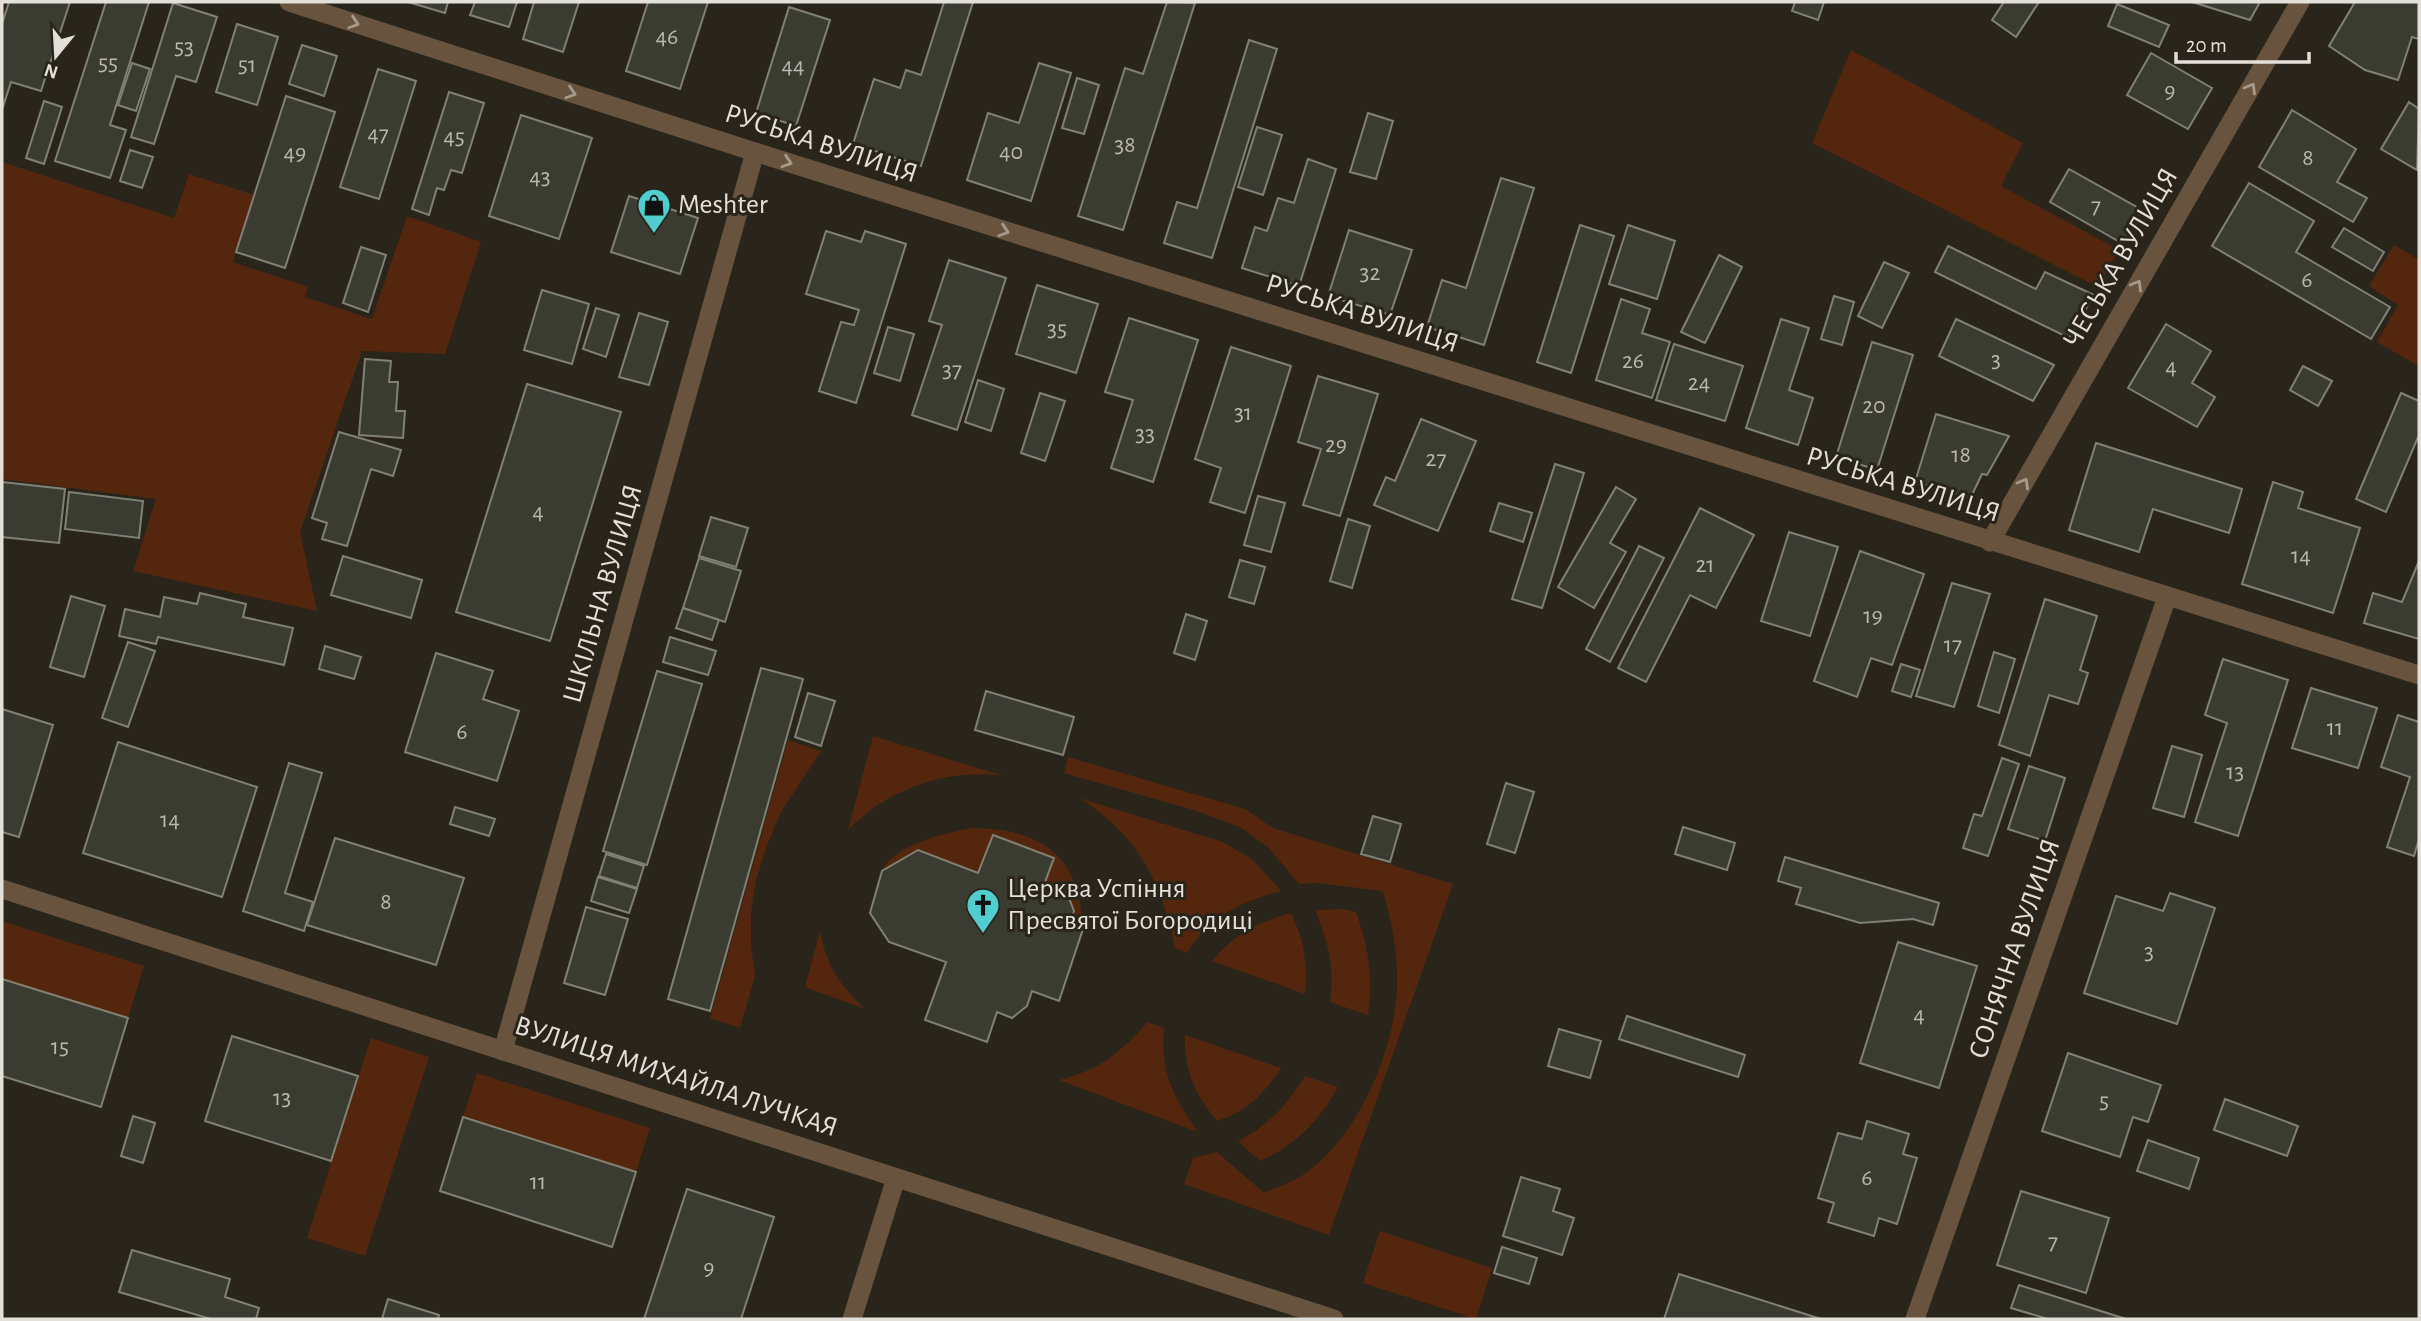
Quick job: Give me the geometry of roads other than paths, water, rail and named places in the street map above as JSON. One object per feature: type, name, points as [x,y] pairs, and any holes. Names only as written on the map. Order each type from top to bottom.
[{"type":"street","name":"РУСЬКА ВУЛИЦЯ","points":[[289,2],[755,152],[2419,676]]},
{"type":"street","name":"ЧЕСЬКА ВУЛИЦЯ","points":[[1990,542],[2300,2]]},
{"type":"street","name":"ШКІЛЬНА ВУЛИЦЯ","points":[[503,1051],[755,152]]},
{"type":"street","name":"СОНЯЧНА ВУЛИЦЯ","points":[[1915,1319],[2167,597]]},
{"type":"street","name":"ВУЛИЦЯ МИХАЙЛА ЛУЧКАЯ","points":[[2,888],[1334,1319]]},
{"type":"street","points":[[852,1319],[896,1178]]},
{"type":"place","name":"Meshter","points":[[654,235]]},
{"type":"place","name":"Церква Успіння Пресвятої Богородиці","points":[[983,935]]}]
